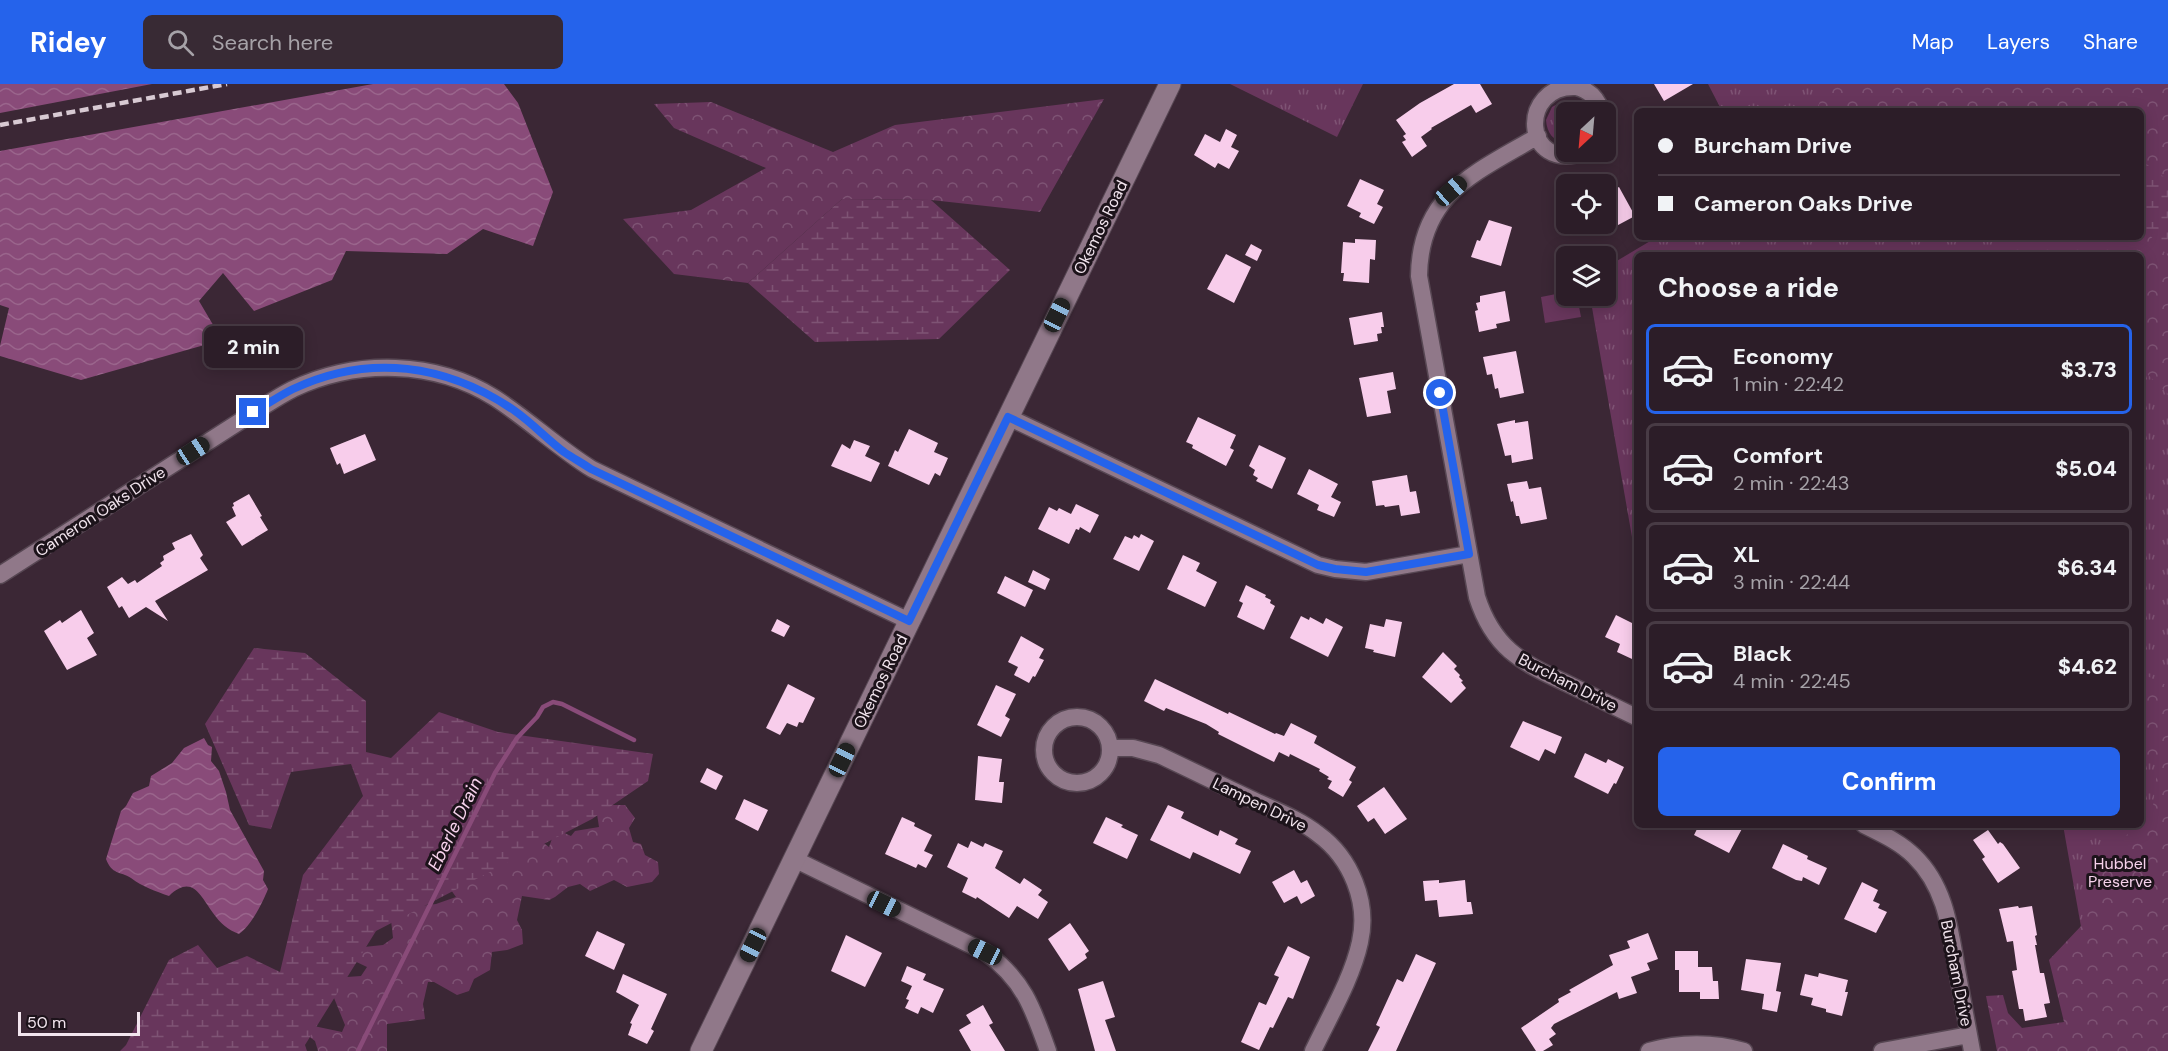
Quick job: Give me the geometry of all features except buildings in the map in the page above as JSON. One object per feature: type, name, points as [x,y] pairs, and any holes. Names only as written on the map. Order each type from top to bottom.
[{"type":"street","name":"Okemos Road","points":[[701,1051],[1170,84]]},
{"type":"street","points":[[1556,153],[1543,144],[1538,136],[1534,118],[1536,110],[1546,95],[1562,87],[1580,88],[1595,98],[1597,102]]},
{"type":"street","name":"Burcham Drive","points":[[1538,136],[1463,181],[1451,191],[1432,216],[1421,245],[1419,276],[1477,597],[1489,627],[1508,650],[1531,667],[1634,716]]},
{"type":"street","name":"Cameron Oaks Drive","points":[[0,575],[253,412],[293,389],[323,378],[359,369],[399,367],[433,372],[464,382],[517,412],[564,452],[591,469],[909,621]]},
{"type":"street","points":[[1008,417],[1318,565],[1366,572],[1469,554]]},
{"type":"street","points":[[1075,717],[1092,720],[1099,725],[1105,732],[1110,748],[1107,765],[1096,778],[1070,783],[1055,775],[1046,761],[1044,743],[1052,728],[1059,722],[1075,717]]},
{"type":"street","name":"Lampen Drive","points":[[1110,748],[1133,748],[1159,754],[1306,825],[1319,834],[1350,870],[1360,898],[1361,940],[1353,966],[1313,1051]]},
{"type":"street","name":"Burcham Drive","points":[[1870,828],[1893,839],[1915,856],[1939,891],[1948,919],[1970,1043]]},
{"type":"street","points":[[794,860],[985,952],[1017,981],[1027,996],[1048,1051]]},
{"type":"street","points":[[1882,1051],[1970,1043]]},
{"type":"street","points":[[1649,1051],[1693,1044],[1744,1051]]},
{"type":"green space","points":[[1230,84],[1363,84],[1337,137]]},
{"type":"green space","name":"Hubbel Preserve","points":[[1708,84],[2168,84],[2168,1051],[2103,1051],[2064,828],[2144,828],[2144,252],[1634,252],[1634,549],[1592,306],[1616,306],[1616,261],[1652,240],[2144,240],[2144,108],[1720,108]]},
{"type":"green space","points":[[1827,84],[2168,84],[2168,394],[2144,371],[2144,252],[2013,252],[1989,240],[2144,240],[2144,108],[1817,108]]},
{"type":"green space","points":[[1104,99],[1040,212],[931,200],[842,199],[748,283],[674,274],[623,219],[691,210],[766,168],[674,128],[654,104],[711,102],[833,152],[895,125]]},
{"type":"green space","points":[[1556,105],[1556,139],[1548,129],[1546,120],[1552,107]]},
{"type":"green space","points":[[2144,162],[2168,180],[2168,256],[2144,228]]},
{"type":"green space","points":[[842,199],[931,200],[1010,270],[939,339],[815,342],[748,283]]},
{"type":"green space","points":[[1556,294],[1556,306],[1579,306],[1581,317],[1545,323],[1541,297]]},
{"type":"green space","points":[[254,648],[305,653],[366,701],[366,752],[391,758],[439,712],[498,732],[653,754],[648,781],[592,819],[376,931],[305,1045],[307,1051],[120,1051],[126,1045],[169,960],[198,945],[217,968],[247,956],[280,972],[303,875],[363,796],[351,764],[291,772],[271,829],[249,825],[205,724]]},
{"type":"green space","points":[[2144,674],[2168,686],[2168,1051],[1997,1051],[1986,996],[2003,995],[2008,1013],[2022,1028],[2064,1022],[2049,960],[2082,925],[2086,879],[2133,828],[2144,828],[2144,817],[2153,807],[2158,760],[2144,753]]},
{"type":"green space","points":[[607,805],[625,805],[635,818],[629,828],[633,842],[641,844],[645,855],[658,862],[659,874],[652,882],[627,887],[614,880],[590,891],[580,884],[568,887],[549,900],[522,896],[517,920],[522,930],[523,944],[507,950],[492,952],[490,970],[474,979],[469,991],[457,995],[434,982],[428,982],[423,1004],[425,1019],[387,1024],[387,1051],[318,1051],[315,1041],[303,1032],[309,1025],[342,1032],[345,1025],[332,993],[347,977],[361,976],[367,967],[346,957],[364,947],[383,945],[393,938],[391,920],[396,909],[436,904],[456,897],[451,890],[541,841],[549,847],[553,836],[560,831],[571,836],[575,831],[599,827],[597,814]]},
{"type":"water","points":[[0,84],[152,84],[0,113]]},
{"type":"water","points":[[373,84],[504,84],[518,103],[553,192],[533,246],[483,229],[447,254],[346,251],[332,280],[254,311],[223,273],[199,301],[222,340],[81,380],[0,356],[0,346],[9,308],[0,305],[0,151]]},
{"type":"water","points":[[204,738],[212,747],[211,761],[219,771],[230,810],[264,871],[263,880],[268,889],[252,920],[239,934],[221,923],[199,894],[190,887],[177,890],[169,896],[114,870],[106,859],[121,811],[133,793],[149,786],[151,776],[172,763],[184,748]]},
{"type":"waterway","name":"Eberle Drain","points":[[358,1051],[495,773],[517,738],[537,717],[543,707],[553,702],[562,704],[634,740]]},
{"type":"railway","points":[[0,125],[227,84]]},
{"type":"route","points":[[253,412],[293,389],[323,378],[359,369],[399,367],[433,372],[464,382],[492,396],[517,412],[564,452],[591,469],[909,621],[1008,417],[1318,565],[1366,572],[1469,554],[1440,393]]}]
